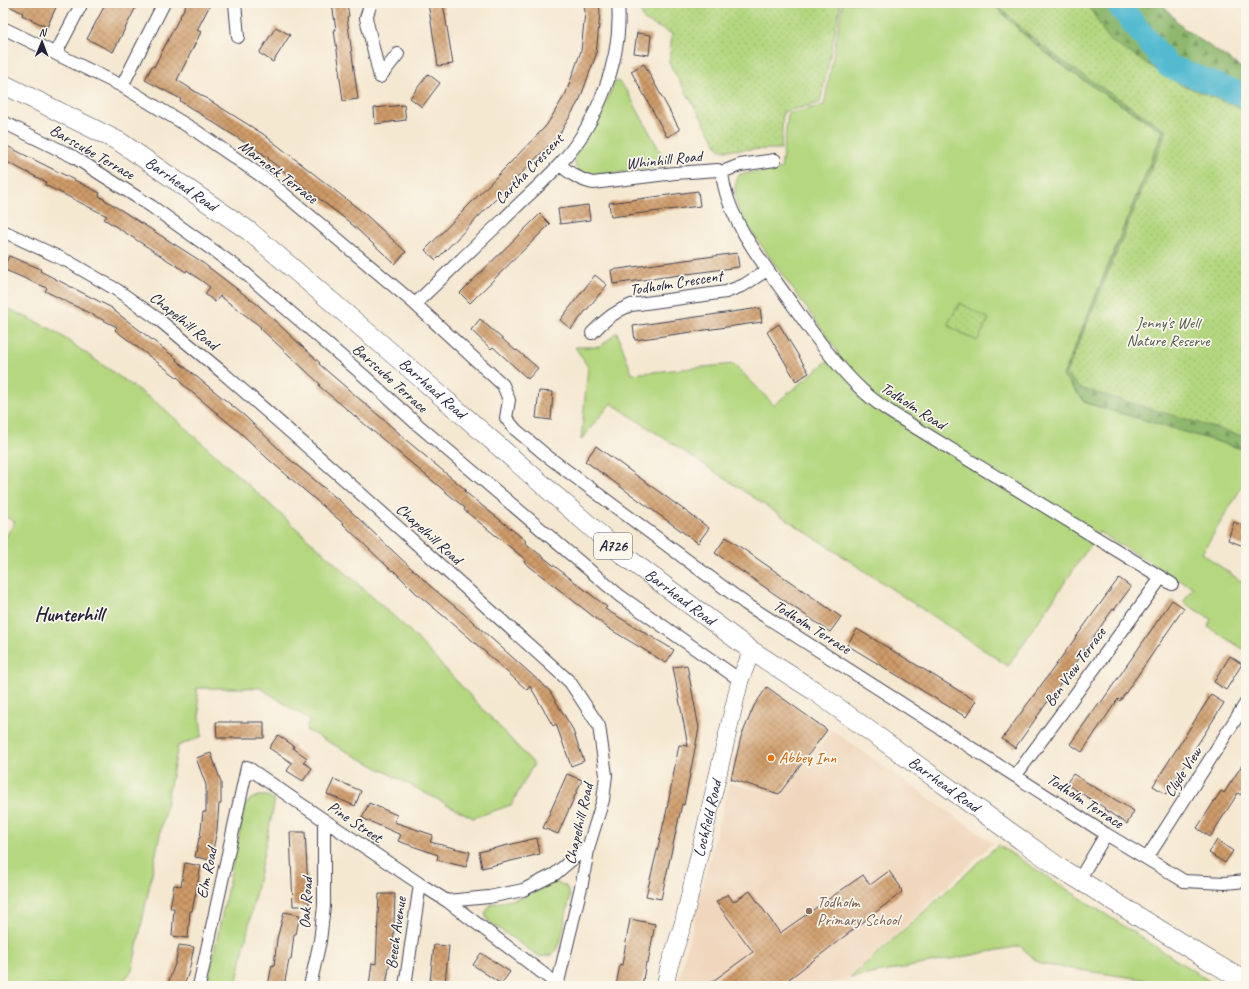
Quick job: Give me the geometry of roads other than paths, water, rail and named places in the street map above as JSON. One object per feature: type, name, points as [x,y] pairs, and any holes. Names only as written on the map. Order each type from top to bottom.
[{"type":"main road","name":"Barrhead Road","points":[[3,84],[120,142],[249,231],[408,367],[622,554],[752,652],[813,690],[1078,880],[1246,982]]},
{"type":"street","points":[[56,53],[82,3]]},
{"type":"street","points":[[122,86],[164,3]]},
{"type":"street","points":[[234,3],[238,37]]},
{"type":"street","points":[[370,3],[366,18],[380,77],[398,54]]},
{"type":"street","name":"Cartha Crescent","points":[[415,304],[560,164],[582,134],[595,111],[606,86],[614,61],[617,44],[618,3]]},
{"type":"street","name":"Marnock Terrace","points":[[3,28],[122,86],[196,131],[270,182],[415,304],[503,385]]},
{"type":"street","name":"Barscube Terrace","points":[[3,122],[74,156],[151,206],[245,273],[424,430],[620,596],[740,680]]},
{"type":"street","name":"Whinhill Road","points":[[560,164],[574,176],[583,181],[592,183],[675,173],[718,170],[722,172],[740,164],[775,160]]},
{"type":"street","name":"Todholm Road","points":[[722,172],[732,210],[746,236],[768,270],[811,330],[846,375],[863,392],[879,405],[1172,584]]},
{"type":"street","name":"Chapelhill Road","points":[[3,231],[69,262],[117,290],[158,319],[360,493],[570,682],[600,726],[606,775],[603,800],[589,845],[582,883],[557,985]]},
{"type":"street","name":"Todholm Crescent","points":[[592,333],[608,317],[625,307],[731,290],[744,285],[768,270]]},
{"type":"street","name":"Todholm Terrace","points":[[503,385],[509,400],[506,418],[516,430],[547,456],[746,604],[1016,775],[1106,834],[1184,881],[1246,881]]},
{"type":"street","name":"Ben View Terrace","points":[[1016,775],[1160,578]]},
{"type":"street","name":"Lochfield Road","points":[[665,986],[669,967],[683,924],[740,680],[752,652]]},
{"type":"street","name":"Clyde View","points":[[1146,858],[1246,703]]},
{"type":"street","name":"Pine Street","points":[[247,767],[447,901],[557,985]]},
{"type":"street","name":"Elm Road","points":[[199,986],[247,767]]},
{"type":"street","name":"Oak Road","points":[[310,986],[320,941],[324,906],[324,820]]},
{"type":"street","points":[[1078,880],[1106,834]]},
{"type":"street","points":[[447,901],[489,897],[523,890],[555,874],[589,845]]},
{"type":"street","name":"Beech Avenue","points":[[405,986],[420,884]]},
{"type":"waterway","points":[[1117,3],[1168,66],[1246,96]]},
{"type":"place","name":"Abbey Inn","points":[[771,758]]},
{"type":"place","name":"Todholm Primary School","points":[[809,911]]},
{"type":"district","name":"Hunterhill","points":[[69,614]]},
{"type":"park label","name":"Jenny's Well Nature Reserve","points":[[1168,332]]}]
